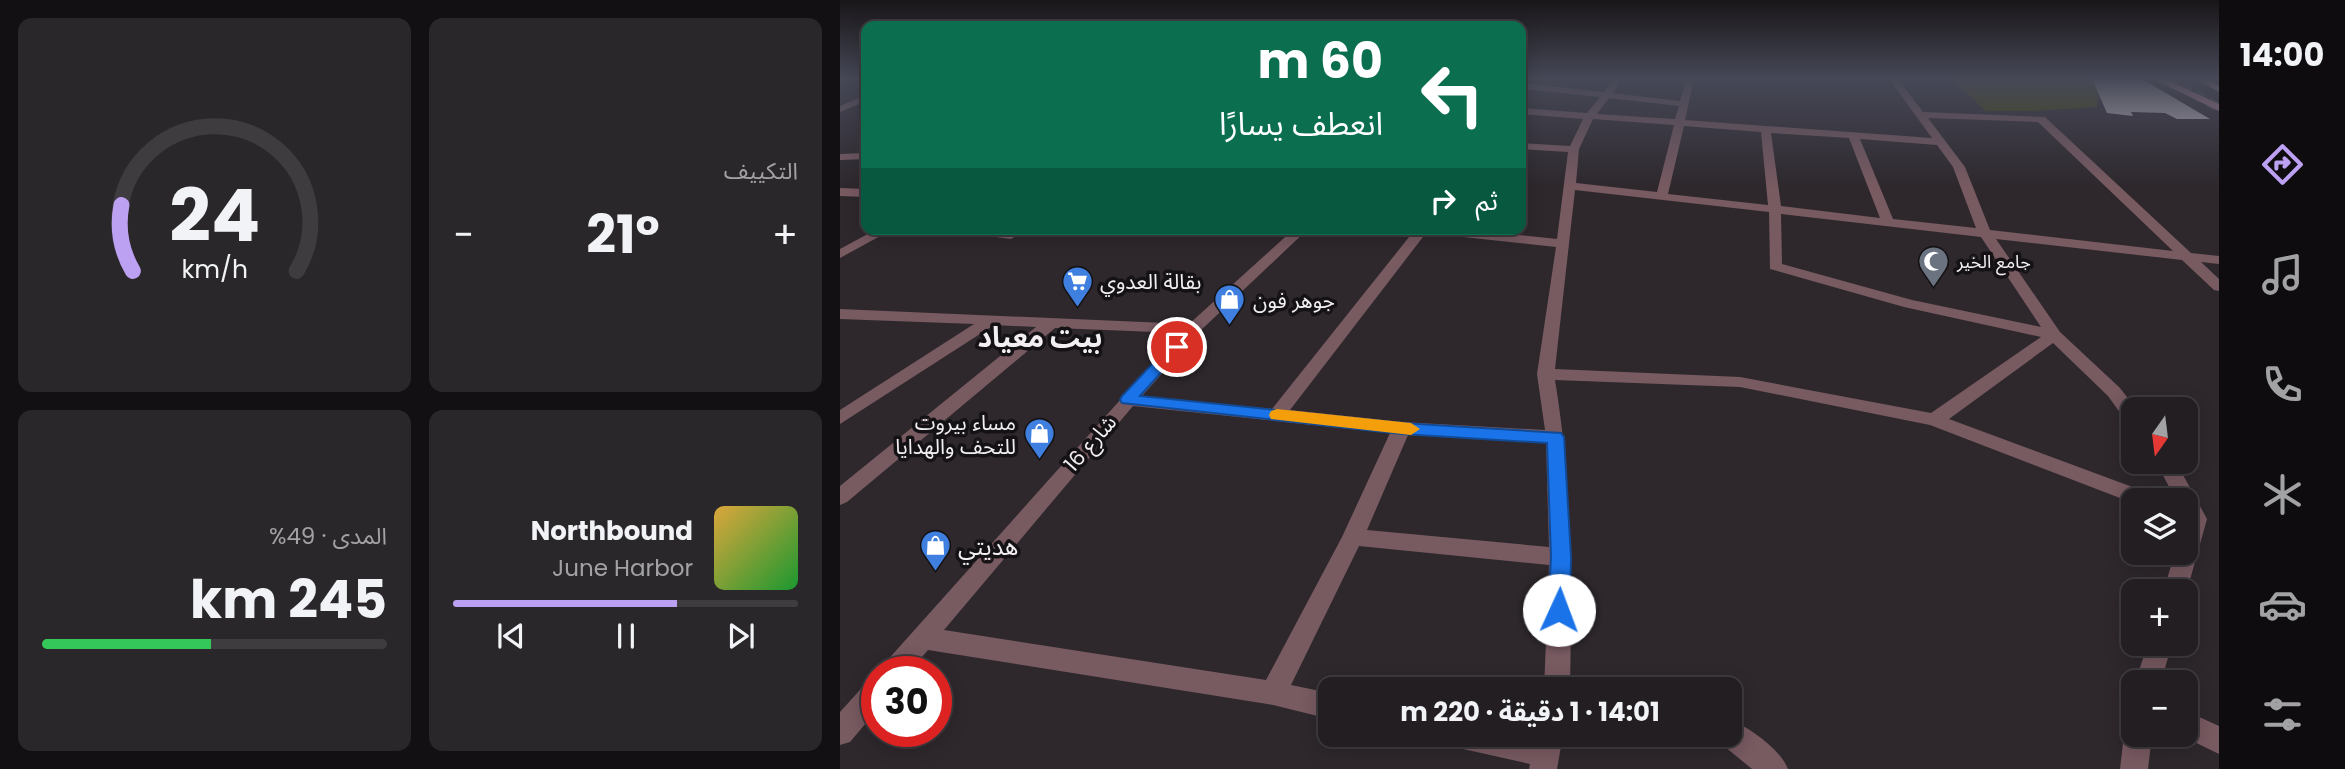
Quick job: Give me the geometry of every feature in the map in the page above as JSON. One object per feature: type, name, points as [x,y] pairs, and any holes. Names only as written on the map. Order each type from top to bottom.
[{"type":"street","points":[[1566,115],[1939,142]]},
{"type":"street","points":[[1662,195],[1681,115]]},
{"type":"street","points":[[1919,115],[1959,167],[1984,231],[2054,335],[2121,402]]},
{"type":"street","points":[[1919,115],[2041,119],[2219,287]]},
{"type":"street","points":[[1557,677],[1561,557],[1555,437],[1546,374],[1574,149],[1590,117]]},
{"type":"street","points":[[1766,131],[1774,209],[1775,266],[1909,304],[2054,335]]},
{"type":"street","points":[[1854,137],[1887,220]]},
{"type":"street","points":[[1526,146],[1574,149]]},
{"type":"street","points":[[840,157],[861,156]]},
{"type":"street","points":[[1569,186],[1984,231],[2219,260]]},
{"type":"street","points":[[840,192],[861,193]]},
{"type":"street","points":[[840,254],[876,235]]},
{"type":"street","name":"شارع 16","points":[[908,656],[1128,400],[1193,329],[1295,235]]},
{"type":"street","points":[[1278,415],[1419,235]]},
{"type":"street","points":[[1473,235],[1563,244]]},
{"type":"street","points":[[840,314],[1193,329]]},
{"type":"street","points":[[840,418],[990,321]]},
{"type":"street","points":[[840,497],[1051,323]]},
{"type":"street","points":[[1934,420],[2054,335]]},
{"type":"street","points":[[1546,374],[1740,382],[1934,420],[2121,490]]},
{"type":"street","points":[[1128,400],[1402,428],[1555,437]]},
{"type":"street","points":[[1273,693],[1353,537],[1402,428]]},
{"type":"street","points":[[1353,537],[1561,557]]},
{"type":"street","points":[[924,638],[1273,693],[1318,703]]},
{"type":"street","points":[[840,732],[861,709]]},
{"type":"street","points":[[2198,730],[2219,740]]},
{"type":"street","points":[[1742,743],[1774,769]]},
{"type":"street","points":[[1521,747],[1545,752]]},
{"type":"street","points":[[2134,769],[2137,747]]},
{"type":"building","points":[[2169,115],[2203,115],[2210,119],[2177,119]]},
{"type":"slow traffic","points":[[1277,415],[1411,429]]},
{"type":"place","name":"جامع الخير","points":[[1934,288]]},
{"type":"place","name":"بقالة العدوي","points":[[1077,308]]},
{"type":"place","name":"جوهر فون","points":[[1230,327]]},
{"type":"place","name":"مساء بيروت للتحف والهدايا","points":[[1039,461]]},
{"type":"place","name":"هديتي","points":[[935,573]]},
{"type":"district","name":"بيت معياد","points":[[1040,337]]},
{"type":"route","points":[[1177,347],[1128,400],[1402,428],[1555,437],[1561,557],[1559,610]]}]
